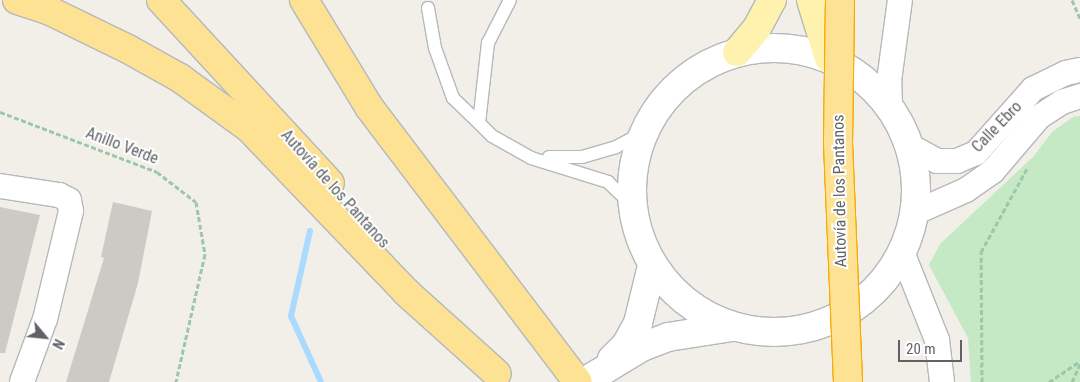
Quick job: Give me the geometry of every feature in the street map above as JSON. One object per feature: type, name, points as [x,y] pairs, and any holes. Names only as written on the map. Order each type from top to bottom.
[{"type":"highway","points":[[17,0],[50,11],[128,49],[180,78],[249,128],[406,292],[500,378]]},
{"type":"highway","name":"Autovía de los Pantanos","points":[[161,0],[393,253],[500,378]]},
{"type":"highway","points":[[304,0],[369,107],[587,379]]},
{"type":"highway","name":"Autovía de los Pantanos","points":[[840,0],[838,143],[848,382]]},
{"type":"main road","points":[[737,52],[757,28],[772,0]]},
{"type":"main road","points":[[811,0],[830,58]]},
{"type":"street","points":[[890,104],[889,81],[900,0]]},
{"type":"street","points":[[769,47],[801,50],[830,58],[858,74],[890,104],[910,146],[916,180],[914,213],[902,252],[880,286],[842,315],[812,328],[772,333],[732,327],[701,313],[674,292],[652,266],[638,236],[631,204],[633,167],[644,132],[668,94],[690,74],[737,52],[769,47]]},
{"type":"street","name":"Calle Ebro","points":[[910,146],[937,161],[957,161],[976,153],[1033,89],[1066,73],[1080,70]]},
{"type":"street","name":"Calle Ebro","points":[[914,213],[966,190],[993,171],[1039,117],[1062,102],[1080,96]]},
{"type":"street","points":[[0,186],[59,195],[69,200],[71,211],[63,254],[22,382]]},
{"type":"street","points":[[902,252],[937,340],[942,382]]},
{"type":"street","points":[[587,379],[626,345],[638,323],[652,266]]},
{"type":"street","points":[[587,379],[668,337],[732,327]]},
{"type":"lane","points":[[479,123],[488,43],[510,0]]},
{"type":"lane","points":[[428,8],[435,48],[453,98],[492,136],[531,158],[578,170],[608,182],[631,204]]},
{"type":"lane","points":[[531,158],[582,157],[616,147],[644,132]]},
{"type":"path","points":[[1072,0],[1080,18]]},
{"type":"path","name":"Anillo Verde","points":[[0,112],[157,172],[196,202],[205,254],[176,382]]},
{"type":"path","points":[[982,382],[981,252],[1030,164]]},
{"type":"path","points":[[1049,382],[1080,362]]},
{"type":"path","points":[[1072,382],[1080,362]]},
{"type":"green space","points":[[1080,116],[1080,382],[971,382],[968,338],[929,265],[940,244],[1034,156],[1052,132],[1073,117]]},
{"type":"building","points":[[113,202],[152,211],[138,283],[109,382],[66,382],[104,258],[101,257]]},
{"type":"building","points":[[0,207],[40,215],[5,353],[0,353]]},
{"type":"waterway","points":[[310,231],[291,316],[321,382]]}]
